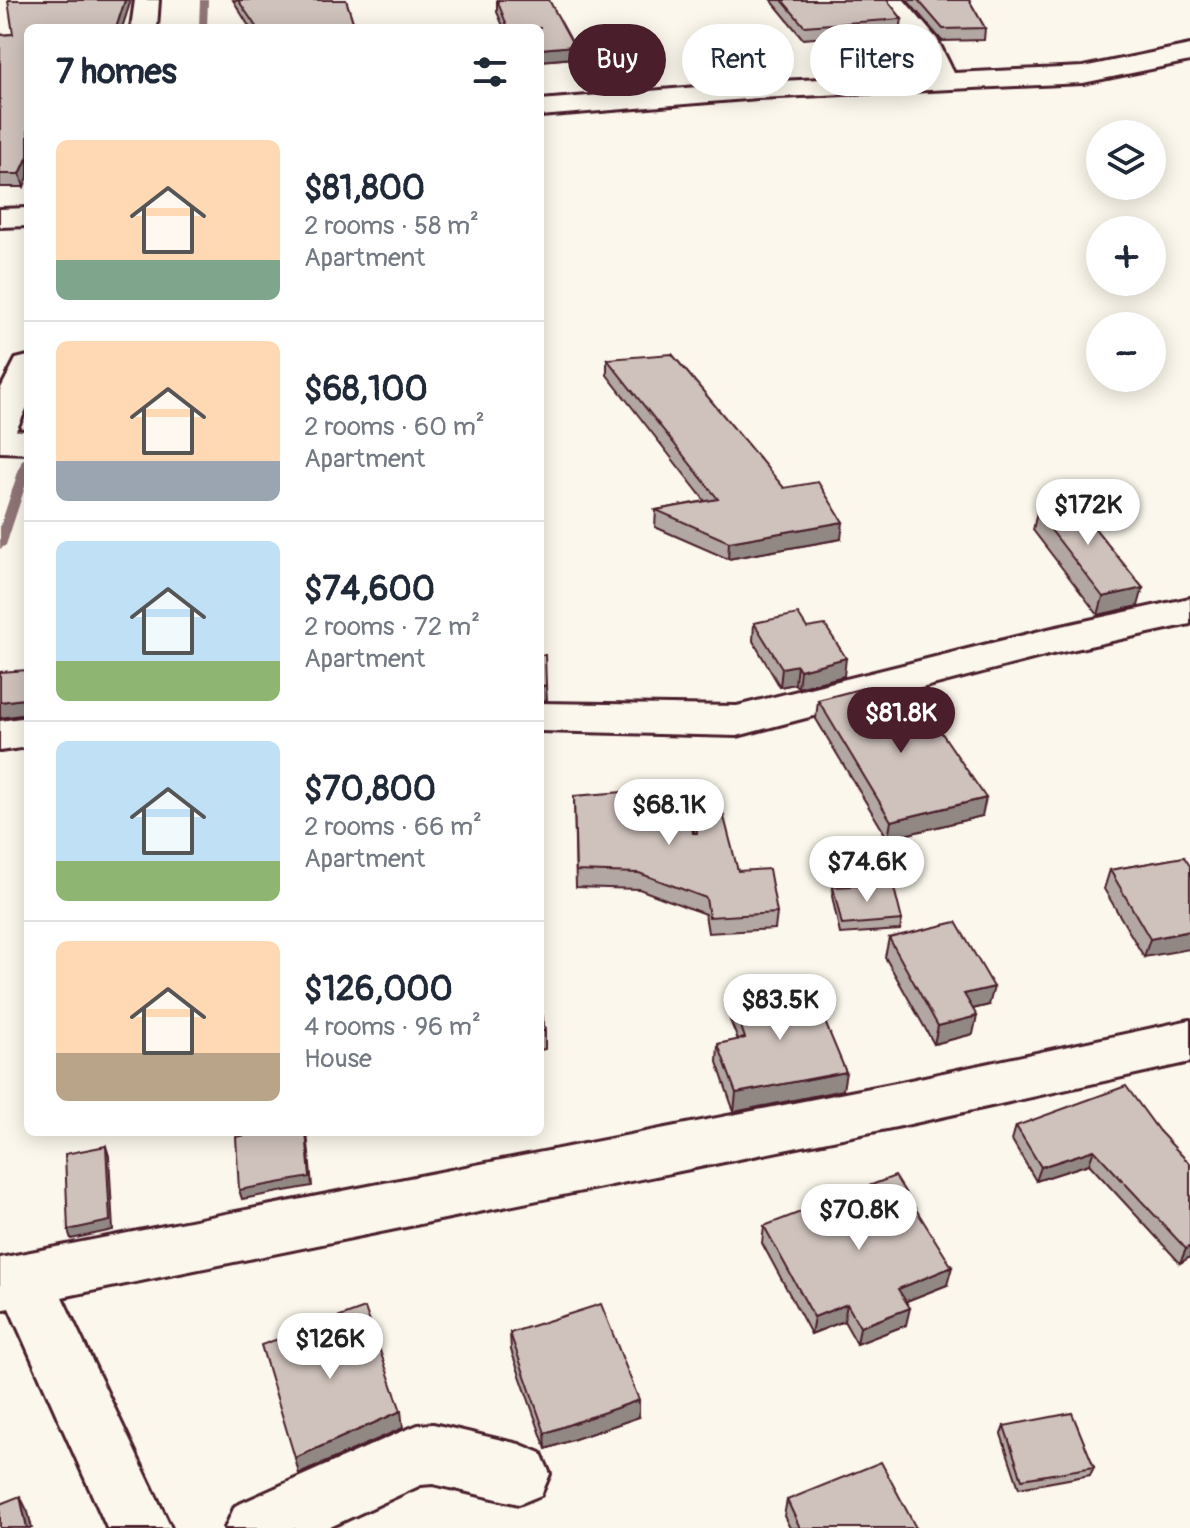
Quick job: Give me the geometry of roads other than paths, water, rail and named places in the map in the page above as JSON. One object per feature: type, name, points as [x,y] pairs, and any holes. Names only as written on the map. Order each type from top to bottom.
[{"type":"street","points":[[891,0],[924,39],[945,82]]},
{"type":"street","points":[[145,24],[152,1]]},
{"type":"street","points":[[544,108],[758,90],[1083,75],[1190,53]]},
{"type":"street","points":[[0,218],[24,217]]},
{"type":"street","points":[[12,439],[24,384]]},
{"type":"street","points":[[544,717],[702,723],[737,721],[1048,642],[1190,611]]},
{"type":"street","points":[[0,736],[24,733]]},
{"type":"street","points":[[139,1528],[13,1283],[901,1104],[1190,1041]]},
{"type":"street","points":[[257,1528],[418,1455],[433,1454],[519,1474]]},
{"type":"waterway","points":[[203,24],[204,0]]},
{"type":"waterway","points":[[0,545],[24,472]]}]
